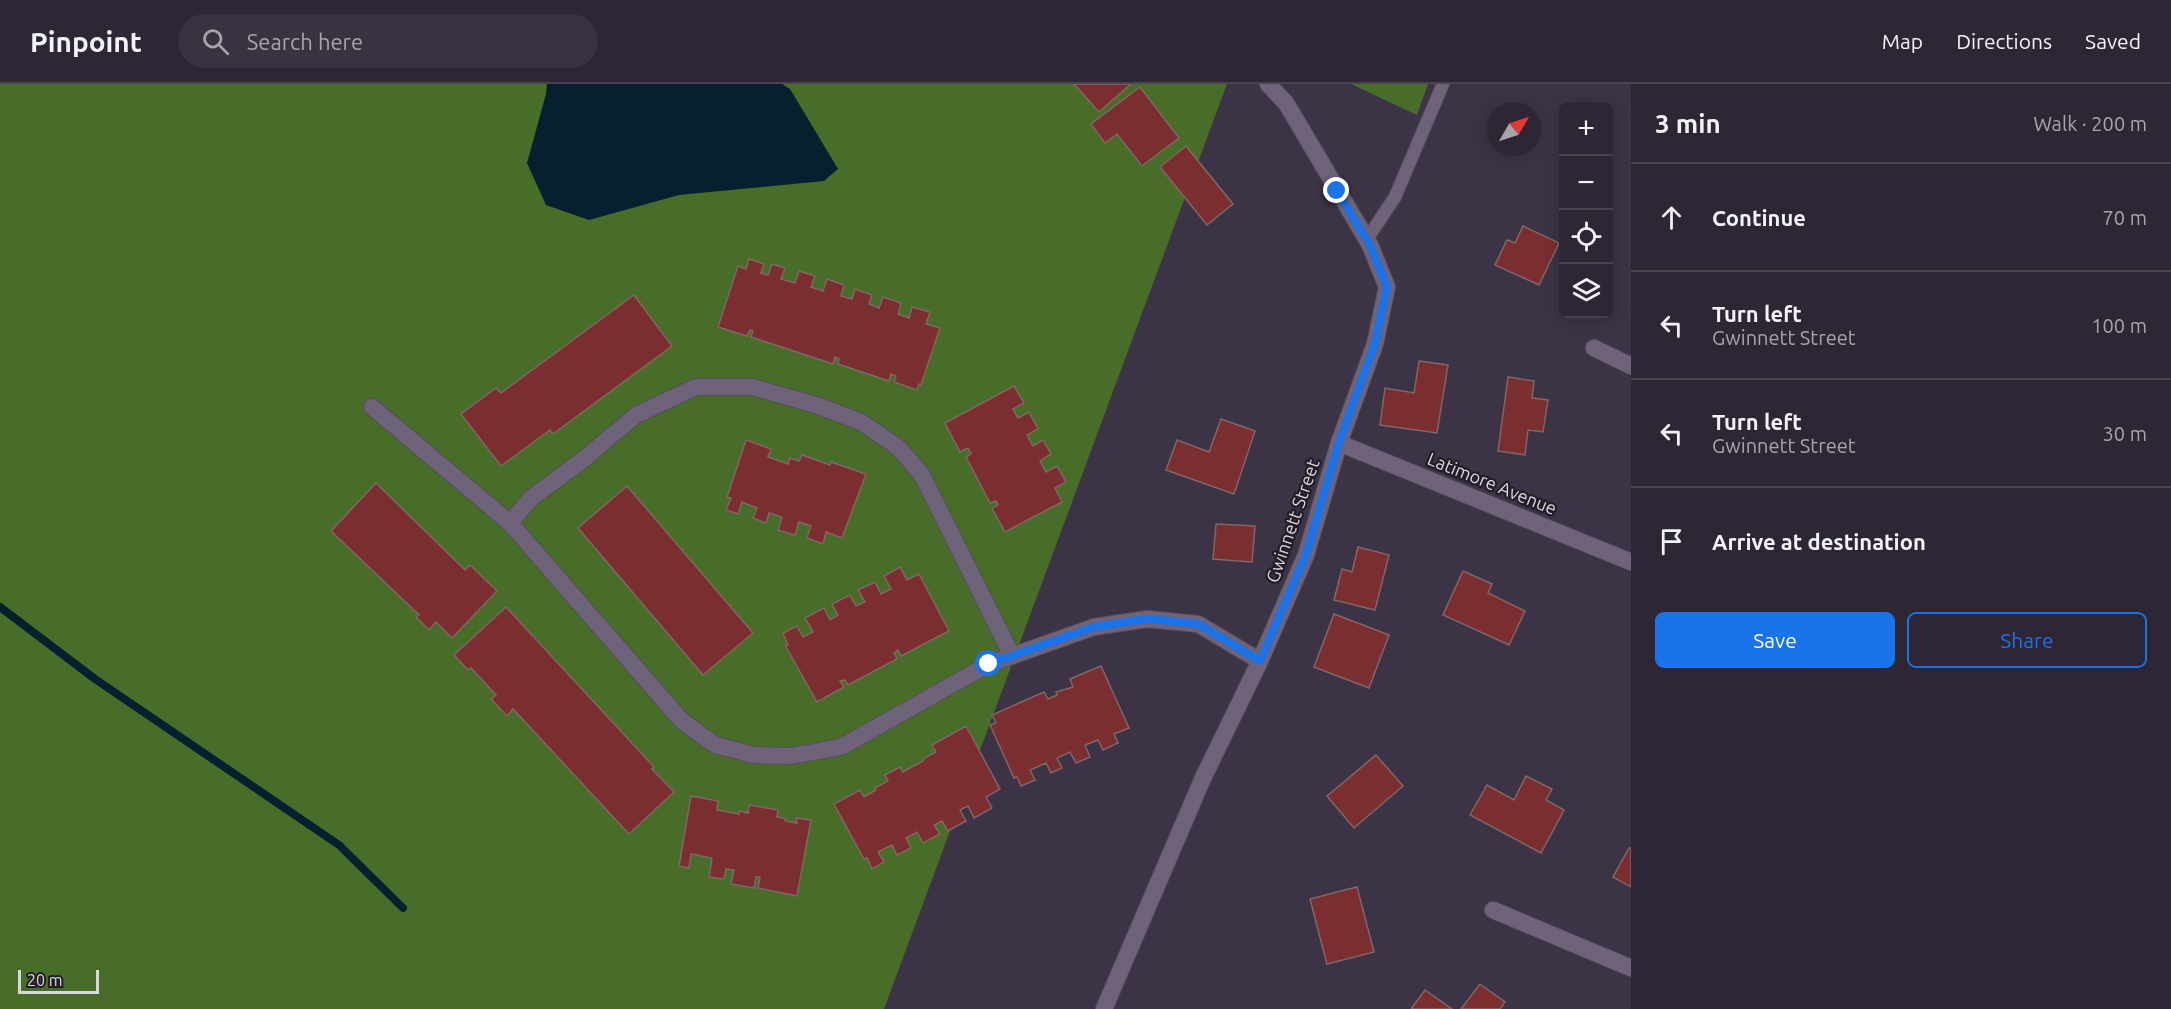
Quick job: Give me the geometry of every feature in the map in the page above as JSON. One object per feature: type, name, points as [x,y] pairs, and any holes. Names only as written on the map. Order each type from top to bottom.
[{"type":"street","name":"Gwinnett Street","points":[[1104,1009],[1203,778],[1260,661],[1306,555],[1339,443],[1375,344],[1387,287],[1367,239],[1286,103],[1268,84]]},
{"type":"street","points":[[1594,348],[1631,366]]},
{"type":"street","points":[[510,523],[530,499],[584,459],[636,415],[696,387],[752,387],[816,405],[861,422],[899,448],[922,475],[1012,656]]},
{"type":"street","points":[[372,407],[510,523],[682,721],[715,745],[754,755],[791,756],[841,747],[989,664],[1094,627],[1147,619],[1198,624],[1260,661]]},
{"type":"street","name":"Latimore Avenue","points":[[1339,443],[1631,562]]},
{"type":"street","points":[[1493,910],[1631,968]]},
{"type":"lane","points":[[1367,239],[1395,197],[1443,84]]},
{"type":"green space","points":[[0,84],[1227,84],[884,1009],[0,1009]]},
{"type":"green space","points":[[1351,84],[1428,84],[1417,115]]},
{"type":"water","points":[[547,84],[782,84],[790,89],[838,169],[824,181],[679,195],[589,220],[546,205],[527,163]]},
{"type":"building","points":[[1074,84],[1131,84],[1099,112]]},
{"type":"building","points":[[1140,87],[1179,138],[1142,166],[1117,134],[1105,143],[1091,124]]},
{"type":"building","points":[[1186,146],[1233,204],[1207,225],[1160,167]]},
{"type":"building","points":[[1523,226],[1559,243],[1539,285],[1495,265],[1507,240],[1515,243]]},
{"type":"building","points":[[749,259],[764,264],[761,273],[768,275],[772,264],[785,268],[781,279],[795,283],[799,271],[815,276],[811,287],[823,291],[827,279],[844,285],[841,296],[852,299],[855,289],[872,295],[869,304],[879,308],[883,297],[901,303],[898,314],[909,318],[912,307],[930,312],[926,324],[940,328],[921,385],[919,384],[917,390],[894,382],[896,376],[891,374],[889,381],[838,364],[839,359],[835,357],[833,364],[751,337],[753,331],[750,330],[747,336],[718,327],[738,266],[746,269]]},
{"type":"building","points":[[634,295],[672,346],[553,434],[550,430],[501,466],[461,414],[496,388],[501,393]]},
{"type":"building","points":[[1419,361],[1448,365],[1437,433],[1380,425],[1385,388],[1414,393]]},
{"type":"building","points":[[1508,377],[1534,381],[1532,398],[1548,400],[1543,432],[1528,430],[1525,455],[1498,451]]},
{"type":"building","points":[[1014,386],[1024,403],[1013,409],[1018,418],[1029,412],[1038,429],[1027,435],[1033,446],[1043,440],[1051,454],[1040,461],[1046,472],[1057,466],[1066,482],[1055,488],[1062,502],[1005,532],[992,508],[998,505],[996,501],[990,503],[966,457],[971,454],[968,448],[960,452],[945,423]]},
{"type":"building","points":[[1221,419],[1255,431],[1234,494],[1166,470],[1177,440],[1209,452]]},
{"type":"building","points":[[746,440],[771,449],[768,457],[788,464],[790,458],[799,461],[802,455],[866,474],[842,538],[826,532],[823,544],[807,538],[811,526],[799,522],[795,535],[778,530],[782,517],[769,513],[766,523],[753,518],[757,508],[742,502],[738,514],[726,510],[731,498],[727,497]]},
{"type":"building","points":[[376,483],[465,570],[470,565],[497,591],[452,638],[436,622],[429,630],[416,617],[419,615],[331,531]]},
{"type":"building","points":[[627,486],[753,633],[703,675],[578,528]]},
{"type":"building","points":[[1216,524],[1255,526],[1252,562],[1213,559]]},
{"type":"building","points":[[1358,547],[1389,555],[1375,610],[1334,600],[1342,569],[1352,572]]},
{"type":"building","points":[[900,567],[907,580],[919,574],[949,631],[901,656],[898,650],[894,653],[897,659],[848,685],[845,680],[840,681],[844,687],[817,702],[785,645],[788,645],[783,633],[797,626],[803,637],[813,632],[805,618],[824,608],[830,620],[838,615],[832,604],[850,595],[856,606],[865,602],[858,590],[875,582],[881,594],[891,589],[884,576]]},
{"type":"building","points":[[1463,571],[1492,584],[1488,593],[1525,611],[1509,645],[1443,615]]},
{"type":"building","points":[[506,607],[654,767],[652,769],[674,792],[629,834],[513,709],[507,716],[491,699],[496,695],[471,668],[468,670],[454,655]]},
{"type":"building","points":[[1334,614],[1389,635],[1369,688],[1314,667]]},
{"type":"building","points":[[1101,666],[1129,728],[1114,734],[1118,743],[1103,750],[1098,740],[1085,745],[1090,757],[1076,763],[1070,752],[1057,758],[1062,768],[1051,773],[1046,763],[1030,770],[1035,780],[1021,786],[1017,777],[1014,778],[990,725],[996,723],[992,715],[1044,692],[1048,699],[1057,695],[1056,692],[1073,687],[1070,679]]},
{"type":"building","points":[[966,726],[1000,789],[986,797],[992,808],[974,818],[968,806],[960,810],[966,821],[948,831],[942,821],[934,825],[940,834],[923,843],[917,832],[906,838],[911,848],[897,855],[892,845],[878,852],[884,862],[872,869],[867,858],[864,859],[834,804],[860,790],[864,797],[876,790],[875,788],[888,781],[885,775],[900,767],[903,772],[923,761],[936,752],[932,745]]},
{"type":"building","points":[[1376,755],[1403,786],[1354,828],[1327,796]]},
{"type":"building","points":[[1526,776],[1552,789],[1546,800],[1564,810],[1541,853],[1470,815],[1487,785],[1514,800]]},
{"type":"building","points":[[691,796],[718,801],[717,810],[739,814],[739,811],[748,813],[749,805],[778,810],[777,817],[786,819],[785,821],[797,823],[796,818],[811,820],[797,896],[758,888],[760,877],[756,877],[754,888],[731,884],[734,870],[726,869],[724,879],[709,877],[712,858],[691,854],[689,868],[679,866]]},
{"type":"building","points":[[1631,848],[1631,887],[1613,877]]},
{"type":"building","points":[[1357,887],[1374,952],[1327,964],[1310,899]]},
{"type":"building","points":[[1480,984],[1505,1002],[1500,1009],[1461,1009]]},
{"type":"building","points":[[1425,990],[1452,1009],[1411,1009]]},
{"type":"waterway","points":[[0,607],[95,679],[339,845],[403,908]]},
{"type":"route","points":[[989,664],[1094,627],[1147,619],[1198,624],[1260,661],[1306,555],[1339,443],[1375,344],[1387,287],[1370,245],[1337,191]]}]
